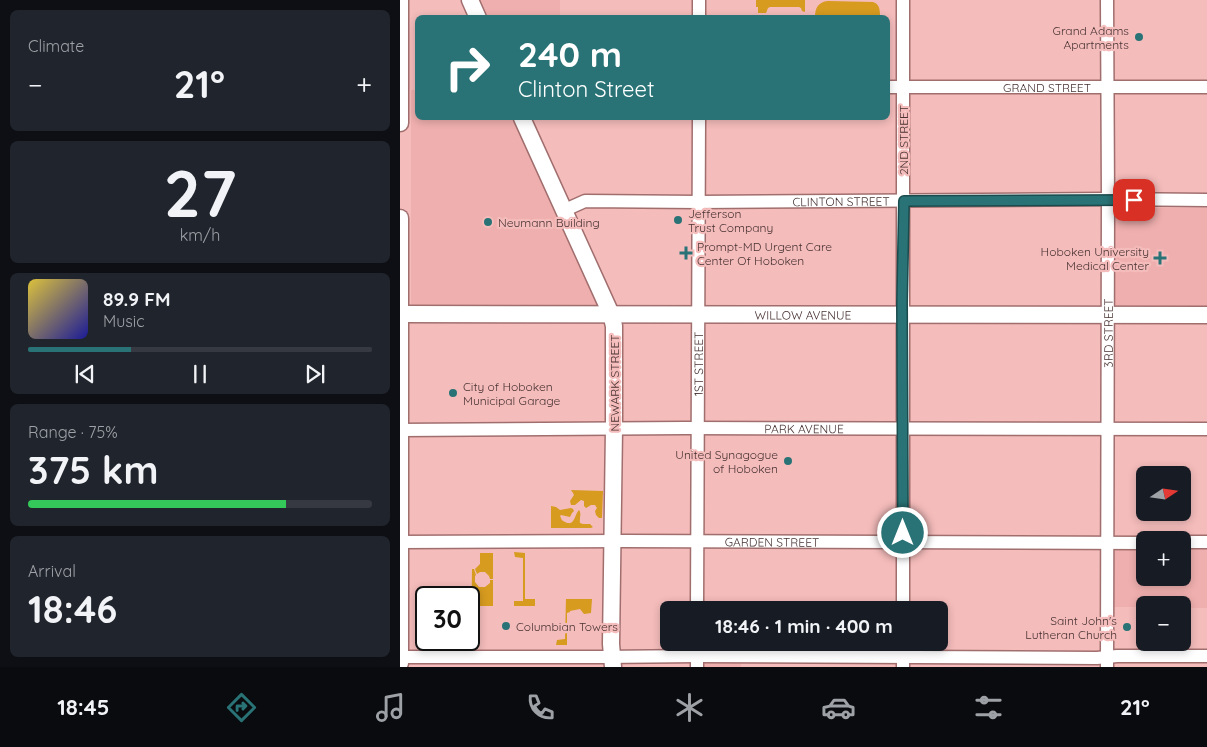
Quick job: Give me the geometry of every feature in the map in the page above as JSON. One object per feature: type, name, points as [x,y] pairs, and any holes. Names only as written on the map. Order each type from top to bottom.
[{"type":"main road","points":[[400,0],[400,122]]},
{"type":"main road","points":[[470,0],[477,15]]},
{"type":"main road","name":"NEWARK STREET","points":[[523,120],[611,314],[614,326],[611,644],[613,662]]},
{"type":"main road","points":[[400,218],[400,663]]},
{"type":"main road","name":"WILLOW AVENUE","points":[[401,314],[1207,315]]},
{"type":"street","points":[[699,15],[700,0]]},
{"type":"street","name":"2ND STREET","points":[[903,0],[903,601]]},
{"type":"street","name":"3RD STREET","points":[[1107,0],[1107,662]]},
{"type":"street","name":"GRAND STREET","points":[[890,88],[1207,87]]},
{"type":"street","name":"1ST STREET","points":[[697,601],[699,120]]},
{"type":"street","name":"CLINTON STREET","points":[[565,210],[585,201],[1207,200]]},
{"type":"street","name":"PARK AVENUE","points":[[400,430],[614,428],[1207,429]]},
{"type":"street","name":"GARDEN STREET","points":[[400,542],[1136,543]]},
{"type":"street","points":[[1191,542],[1207,542]]},
{"type":"street","points":[[400,658],[613,662],[1107,662],[1117,656],[1207,656]]},
{"type":"shaded area","points":[[478,0],[560,0],[560,15],[485,15]]},
{"type":"shaded area","points":[[756,0],[805,0],[805,12],[799,7],[770,7],[766,13],[758,13]]},
{"type":"shaded area","points":[[828,1],[873,2],[878,6],[880,15],[815,15],[818,6]]},
{"type":"shaded area","points":[[411,90],[415,90],[415,120],[516,120],[599,307],[411,306]]},
{"type":"shaded area","name":"Hoboken University Medical Center","points":[[1207,208],[1207,308],[1115,308],[1113,305],[1114,209]]},
{"type":"shaded area","points":[[571,490],[603,491],[602,518],[596,515],[595,511],[597,508],[595,505],[586,508],[584,501],[581,500],[575,505],[571,505],[570,501],[574,495]]},
{"type":"shaded area","points":[[551,506],[560,510],[573,509],[574,511],[570,517],[560,516],[562,520],[568,523],[573,522],[579,510],[580,523],[590,524],[593,527],[551,528]]},
{"type":"shaded area","points":[[1136,549],[1136,586],[1191,586],[1191,549],[1207,549],[1207,608],[1191,608],[1191,596],[1136,596],[1136,607],[1112,607],[1113,550]]},
{"type":"shaded area","points":[[514,552],[525,553],[525,599],[535,599],[535,606],[514,606],[514,601],[523,601],[523,558],[515,557]]},
{"type":"shaded area","points":[[480,553],[493,553],[493,579],[490,579],[485,572],[477,574],[475,569],[480,564]]},
{"type":"shaded area","points":[[472,569],[474,569],[476,575],[475,582],[478,586],[472,586]]},
{"type":"shaded area","points":[[490,580],[493,580],[493,606],[480,606],[480,587],[485,587],[490,583]]},
{"type":"shaded area","points":[[566,599],[592,599],[591,613],[584,614],[580,609],[567,613],[567,645],[556,645],[557,640],[565,639]]},
{"type":"shaded area","points":[[706,662],[741,662],[741,667],[704,667]]},
{"type":"place","name":"Grand Adams Apartments","points":[[1139,37]]},
{"type":"place","name":"Jefferson Trust Company","points":[[678,220]]},
{"type":"place","name":"Neumann Building","points":[[488,222]]},
{"type":"place","name":"Prompt-MD Urgent Care Center Of Hoboken","points":[[686,253]]},
{"type":"place","name":"Hoboken University Medical Center","points":[[1160,258]]},
{"type":"place","name":"City of Hoboken Municipal Garage","points":[[453,393]]},
{"type":"place","name":"United Synagogue of Hoboken","points":[[788,461]]},
{"type":"place","name":"Columbian Towers","points":[[506,626]]},
{"type":"place","name":"Saint John's Lutheran Church","points":[[1127,627]]},
{"type":"route","points":[[903,533],[902,304],[904,201],[1134,200]]}]
